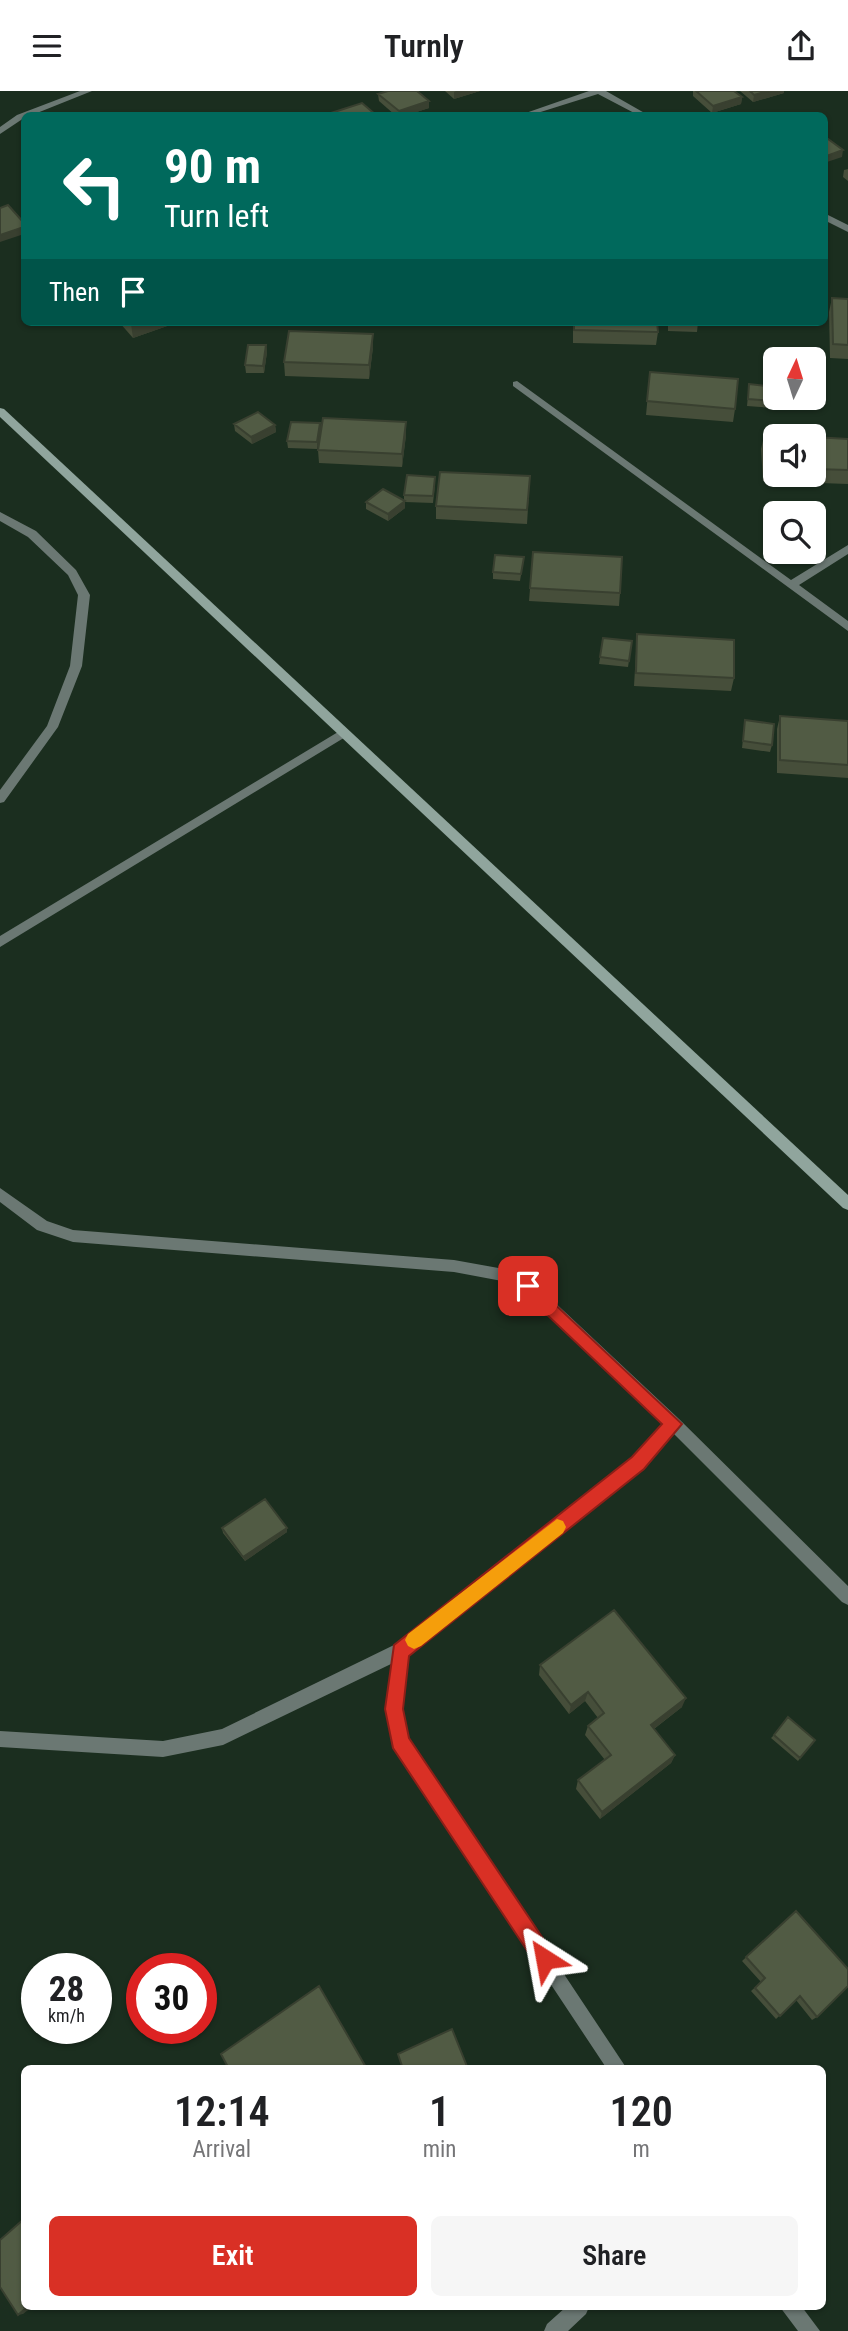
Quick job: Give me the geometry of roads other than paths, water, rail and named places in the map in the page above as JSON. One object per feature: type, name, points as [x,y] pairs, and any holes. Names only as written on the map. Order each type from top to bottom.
[{"type":"main road","points":[[0,411],[848,1204]]},
{"type":"street","points":[[33,112],[88,91]]},
{"type":"street","points":[[533,112],[599,91],[638,112]]},
{"type":"street","points":[[0,131],[21,117]]},
{"type":"street","points":[[828,218],[848,229]]},
{"type":"street","points":[[517,384],[848,627]]},
{"type":"street","points":[[0,516],[32,534],[72,573],[84,595],[76,666],[52,727],[0,799]]},
{"type":"street","points":[[791,585],[848,549]]},
{"type":"street","points":[[0,942],[344,733]]},
{"type":"street","points":[[0,1194],[42,1226],[73,1236],[454,1266],[504,1275],[528,1286],[674,1424],[848,1597]]},
{"type":"street","points":[[0,1739],[163,1749],[223,1737],[400,1651],[638,1463],[674,1424]]},
{"type":"street","points":[[400,1651],[394,1709],[400,1742],[615,2065]]},
{"type":"street","points":[[554,2331],[576,2310]]},
{"type":"street","points":[[792,2310],[810,2331]]}]
